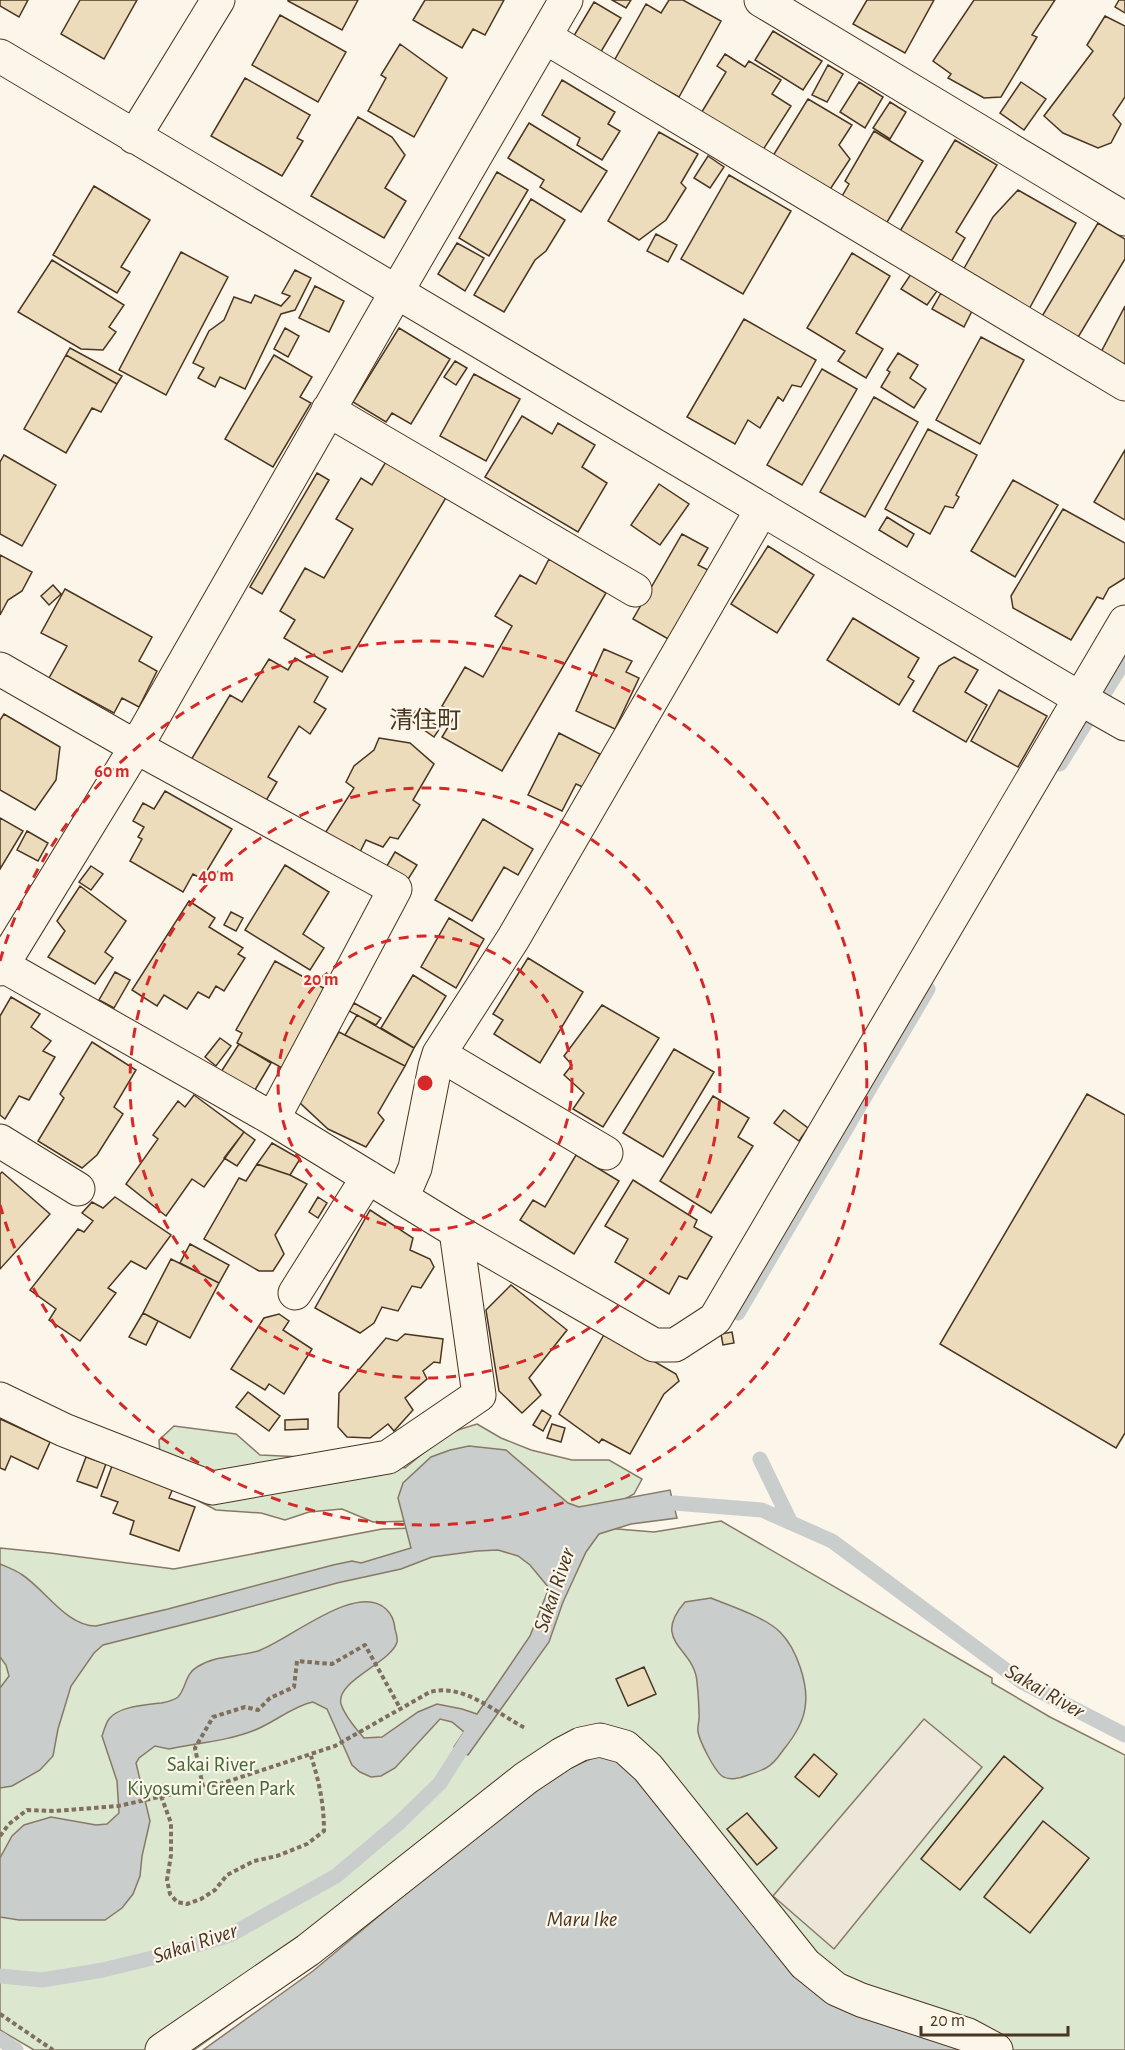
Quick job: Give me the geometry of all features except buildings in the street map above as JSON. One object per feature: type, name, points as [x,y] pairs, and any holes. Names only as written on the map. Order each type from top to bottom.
[{"type":"street","points":[[134,137],[218,0]]},
{"type":"street","points":[[566,0],[136,747],[1,966],[273,1119],[456,1231],[654,1345],[675,1345],[715,1319],[1125,622]]},
{"type":"street","points":[[761,0],[1125,219]]},
{"type":"street","points":[[545,37],[1125,384]]},
{"type":"street","points":[[0,56],[1125,724]]},
{"type":"street","points":[[328,410],[635,590]]},
{"type":"street","points":[[402,1198],[415,1168],[439,1054],[513,939],[762,509]]},
{"type":"street","points":[[0,669],[395,890],[273,1119]]},
{"type":"street","points":[[439,1054],[606,1153]]},
{"type":"street","points":[[0,1142],[78,1188]]},
{"type":"street","points":[[295,1293],[368,1177]]},
{"type":"street","points":[[0,1399],[64,1430],[212,1488],[388,1457],[478,1395],[456,1231]]},
{"type":"street","points":[[162,2050],[308,1950],[526,1778],[581,1744],[600,1740],[625,1748],[648,1768],[805,1964],[836,1989],[861,2000],[968,2035],[996,2050]]},
{"type":"path","points":[[203,1787],[195,1748],[213,1717],[244,1707],[258,1710],[270,1698],[294,1687],[297,1661],[332,1664],[365,1645],[400,1708]]},
{"type":"path","points":[[0,1836],[9,1824],[27,1810],[118,1806],[223,1783],[310,1756],[340,1743],[400,1708],[442,1688],[459,1691],[508,1719]]},
{"type":"path","points":[[161,1796],[171,1823],[171,1855],[167,1880],[170,1894],[177,1902],[187,1904],[215,1890],[227,1875],[254,1861],[277,1856],[307,1844],[324,1831],[324,1808],[310,1756]]},
{"type":"path","points":[[0,2014],[53,2050]]},
{"type":"green space","points":[[477,1424],[501,1438],[531,1450],[572,1460],[609,1460],[642,1479],[634,1494],[614,1505],[419,1521],[373,1522],[342,1509],[309,1512],[285,1520],[261,1513],[216,1510],[187,1495],[160,1455],[159,1440],[174,1426],[236,1434],[260,1455],[304,1457],[341,1451],[405,1468],[448,1433]]},
{"type":"green space","name":"Sakai River Kiyosumi Green Park","points":[[721,1521],[992,1678],[992,1683],[1050,1717],[1125,1755],[1125,2050],[1010,2050],[981,2029],[841,1975],[588,1754],[318,1961],[194,2050],[34,2050],[0,2030],[0,1548],[174,1569],[382,1529],[556,1524],[654,1532]]},
{"type":"shaded area","points":[[924,1719],[982,1767],[834,1949],[773,1896]]},
{"type":"water","points":[[469,1446],[506,1450],[568,1503],[579,1507],[670,1490],[677,1518],[631,1524],[599,1534],[586,1552],[563,1602],[549,1642],[468,1755],[454,1747],[464,1732],[452,1722],[440,1719],[395,1768],[381,1776],[371,1777],[352,1765],[327,1709],[313,1702],[298,1707],[255,1730],[234,1737],[169,1749],[155,1746],[136,1763],[150,1821],[140,1876],[133,1894],[122,1908],[105,1920],[19,1920],[0,1917],[0,1858],[12,1836],[24,1825],[51,1817],[96,1825],[107,1824],[119,1813],[117,1781],[102,1736],[108,1721],[119,1711],[174,1699],[181,1694],[193,1670],[204,1663],[258,1651],[341,1607],[358,1602],[373,1602],[386,1609],[391,1616],[397,1642],[393,1650],[354,1680],[341,1696],[341,1704],[345,1713],[364,1738],[382,1737],[418,1712],[437,1704],[477,1714],[530,1636],[549,1588],[530,1565],[518,1556],[498,1550],[477,1551],[432,1557],[401,1569],[337,1583],[103,1645],[94,1653],[71,1686],[58,1729],[53,1756],[40,1770],[12,1786],[0,1788],[0,1688],[9,1676],[6,1665],[0,1657],[0,1564],[30,1581],[65,1614],[85,1624],[96,1626],[333,1565],[352,1561],[361,1563],[411,1548],[398,1498],[403,1483],[431,1457]]},
{"type":"water","points":[[711,1598],[757,1617],[780,1632],[796,1657],[805,1689],[806,1699],[802,1719],[778,1757],[766,1768],[735,1778],[725,1778],[719,1773],[701,1742],[698,1732],[699,1702],[694,1670],[673,1636],[672,1627],[675,1616],[685,1602]]},
{"type":"water","name":"Maru Ike","points":[[605,1753],[618,1755],[872,2020],[977,2050],[203,2050],[313,1971],[451,1856],[564,1770]]},
{"type":"waterway","points":[[1060,764],[1125,660]]},
{"type":"waterway","points":[[738,1313],[928,989]]},
{"type":"waterway","points":[[760,1459],[791,1523]]},
{"type":"waterway","name":"Sakai River","points":[[653,1507],[674,1503],[762,1510],[832,1541],[1022,1682],[1125,1735]]},
{"type":"waterway","name":"Sakai River","points":[[0,1976],[42,1980],[103,1970],[230,1935],[336,1876],[400,1822],[440,1783],[471,1734]]},
{"type":"waterway","points":[[0,2039],[16,2050]]},
{"type":"district","name":"清住町","points":[[425,721]]}]
